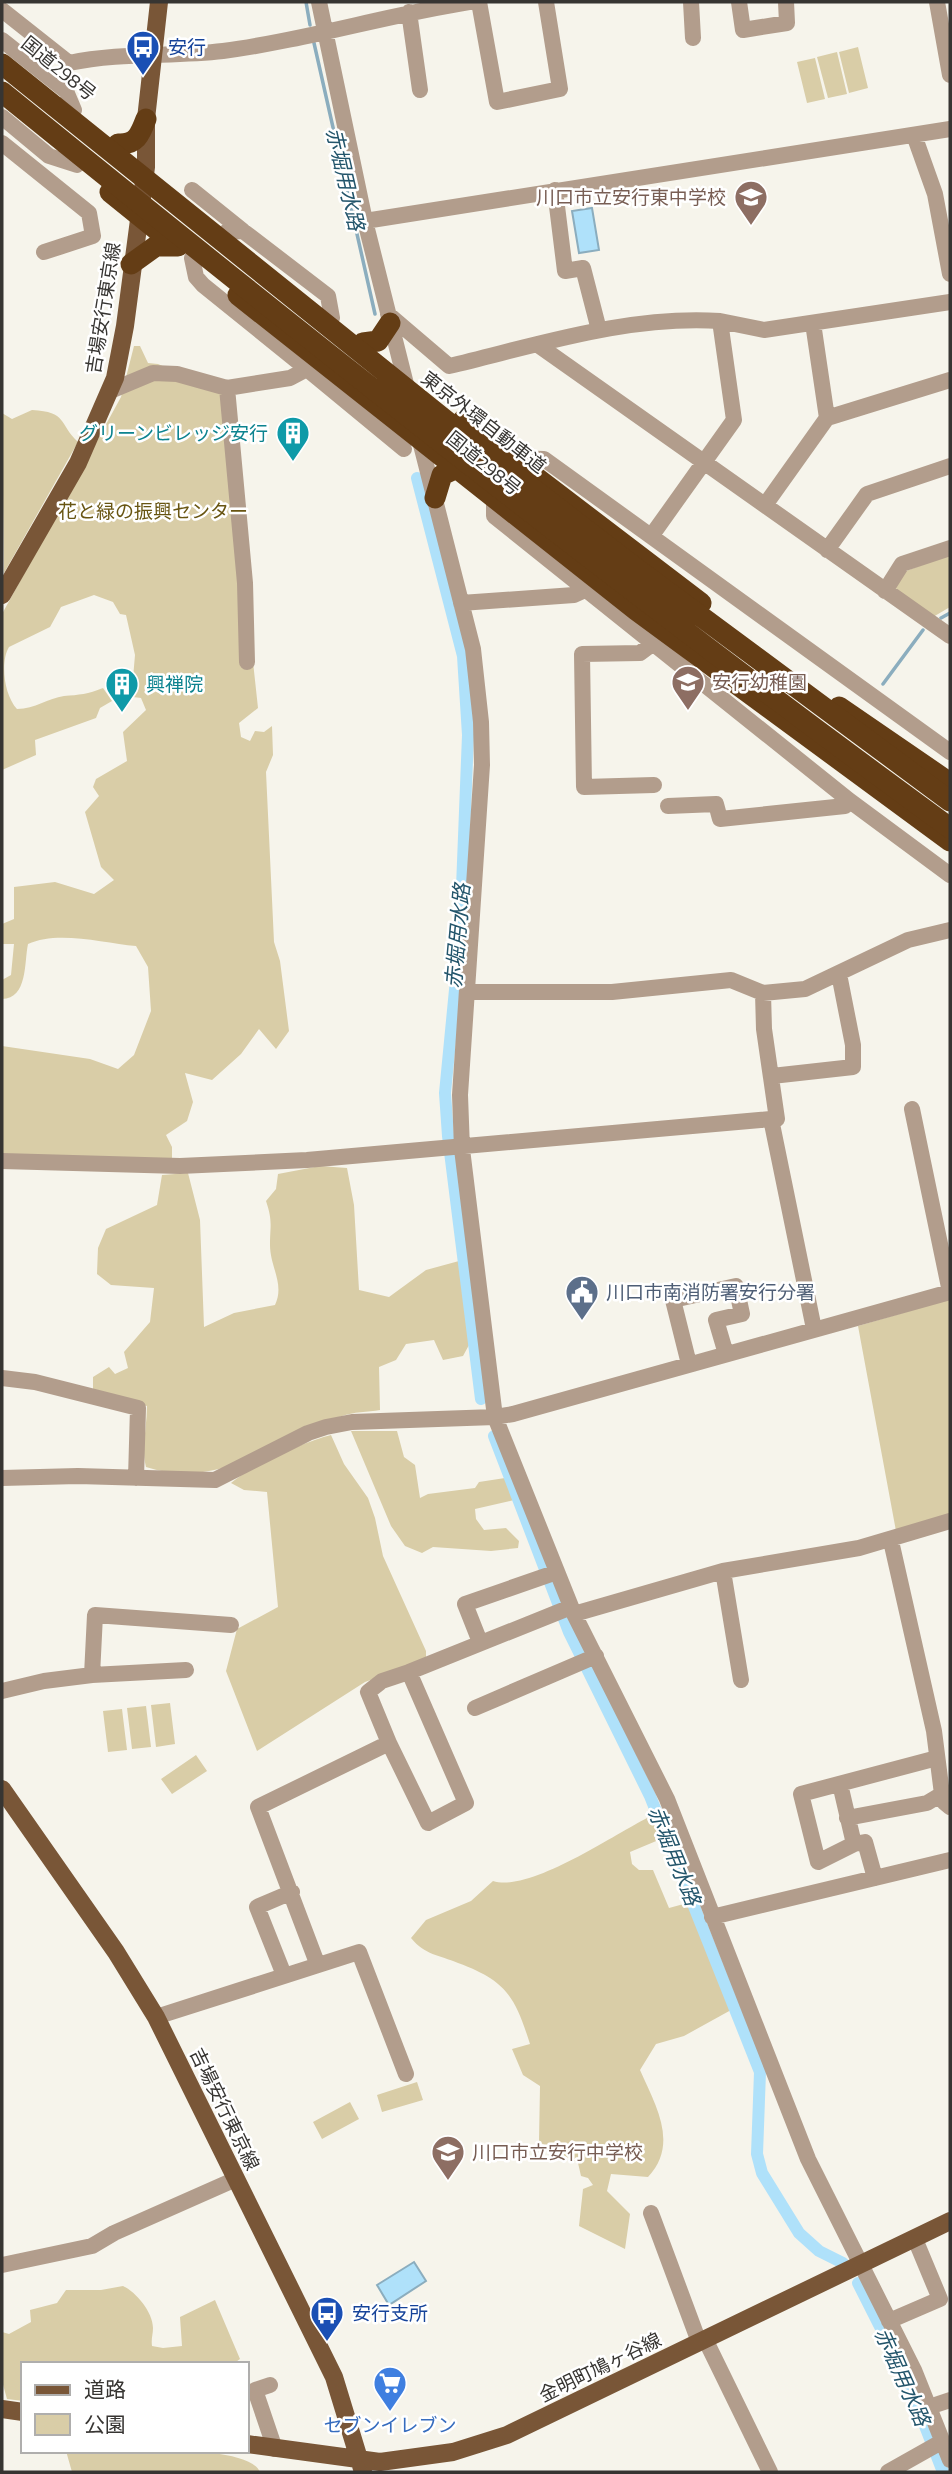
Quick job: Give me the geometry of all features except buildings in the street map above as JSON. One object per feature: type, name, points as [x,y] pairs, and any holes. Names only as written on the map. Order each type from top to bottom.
[{"type":"highway","name":"国道298号","points":[[2,51],[146,167],[235,231],[332,318],[404,376],[950,789]]},
{"type":"highway","name":"東京外環自動車道","points":[[2,64],[480,448],[637,569],[950,801]]},
{"type":"highway","points":[[2,92],[647,605],[950,828]]},
{"type":"highway","name":"国道298号","points":[[2,104],[338,375],[412,445],[455,469],[803,735],[950,841]]},
{"type":"highway","points":[[118,144],[127,144],[140,136],[146,119]]},
{"type":"highway","points":[[131,264],[156,246],[185,252]]},
{"type":"highway","points":[[363,343],[378,341],[389,318]]},
{"type":"highway","points":[[435,498],[442,475],[455,469]]},
{"type":"highway","points":[[835,704],[950,783]]},
{"type":"highway","points":[[803,735],[950,850]]},
{"type":"main road","name":"吉場安行東京線","points":[[2,595],[78,463],[110,391],[125,326],[131,264],[146,167],[146,119],[159,2]]},
{"type":"main road","name":"吉場安行東京線","points":[[2,1789],[117,1952],[156,2017],[334,2377],[361,2466]]},
{"type":"main road","name":"金明町鳩ヶ谷線","points":[[248,2444],[361,2466],[474,2447],[507,2435],[950,2221]]},
{"type":"main road","points":[[2,2409],[21,2412]]},
{"type":"street","points":[[319,2],[365,220],[404,376],[412,445],[435,498],[473,649],[481,722],[480,807],[460,1095],[461,1149],[495,1417],[573,1611],[667,1800],[789,2113],[929,2407],[950,2460]]},
{"type":"street","points":[[2,12],[69,63],[105,55],[223,51],[324,32],[450,3],[469,2]]},
{"type":"street","points":[[480,2],[497,102],[560,89],[546,2]]},
{"type":"street","points":[[691,2],[693,38]]},
{"type":"street","points":[[739,2],[743,30],[787,23],[789,2]]},
{"type":"street","points":[[937,2],[947,38],[950,75]]},
{"type":"street","points":[[409,12],[420,90]]},
{"type":"street","points":[[2,40],[66,91],[74,110]]},
{"type":"street","points":[[2,117],[49,156],[77,165]]},
{"type":"street","points":[[365,220],[950,129]]},
{"type":"street","points":[[914,135],[935,194],[950,274]]},
{"type":"street","points":[[2,144],[89,213],[93,236],[44,252]]},
{"type":"street","points":[[192,190],[235,231]]},
{"type":"street","points":[[555,190],[565,271],[583,268],[599,330]]},
{"type":"street","points":[[185,252],[203,285],[307,369],[412,445]]},
{"type":"street","points":[[389,318],[449,366],[599,330],[654,320],[720,321],[764,330],[950,302]]},
{"type":"street","points":[[652,535],[734,420],[720,321]]},
{"type":"street","points":[[813,323],[827,418]]},
{"type":"street","points":[[538,345],[950,636]]},
{"type":"street","points":[[110,391],[144,377],[165,372],[227,388],[290,378],[307,369],[338,375]]},
{"type":"street","points":[[765,505],[827,418],[950,380]]},
{"type":"street","points":[[227,388],[246,583],[247,662]]},
{"type":"street","points":[[510,458],[544,459],[950,752]]},
{"type":"street","points":[[827,550],[867,494],[950,466]]},
{"type":"street","points":[[494,500],[494,516],[850,801],[950,875]]},
{"type":"street","points":[[885,591],[902,564],[950,548]]},
{"type":"street","points":[[461,603],[573,595],[585,590]]},
{"type":"street","points":[[652,644],[640,653],[582,654],[584,787],[654,785]]},
{"type":"street","points":[[668,806],[716,804],[720,820],[845,806],[850,801]]},
{"type":"street","points":[[468,992],[612,992],[731,980],[763,993],[805,989],[839,974],[873,954],[908,940],[950,930]]},
{"type":"street","points":[[772,1076],[853,1067],[853,1045],[839,974]]},
{"type":"street","points":[[2,1161],[180,1166],[461,1149],[777,1118],[764,1029],[763,993]]},
{"type":"street","points":[[2,1478],[215,1480],[307,1433],[352,1422],[495,1417],[950,1292],[912,1109]]},
{"type":"street","points":[[771,1119],[814,1329]]},
{"type":"street","points":[[689,1364],[673,1300],[736,1286],[742,1314],[716,1320],[726,1354]]},
{"type":"street","points":[[2,1378],[35,1382],[138,1408],[136,1478]]},
{"type":"street","points":[[409,1672],[466,1803],[428,1823],[389,1743],[368,1692],[382,1681],[480,1642],[573,1611],[723,1571],[891,1541],[950,1521]]},
{"type":"street","points":[[847,1818],[946,1801],[891,1541]]},
{"type":"street","points":[[723,1571],[741,1680]]},
{"type":"street","points":[[480,1642],[465,1604],[557,1572]]},
{"type":"street","points":[[92,1675],[95,1615],[231,1625]]},
{"type":"street","points":[[475,1708],[596,1657]]},
{"type":"street","points":[[2,1691],[44,1681],[92,1675],[186,1670]]},
{"type":"street","points":[[317,1963],[258,1807],[389,1743]]},
{"type":"street","points":[[875,1878],[865,1842],[854,1844],[818,1862],[801,1794],[937,1758]]},
{"type":"street","points":[[840,1784],[854,1844]]},
{"type":"street","points":[[712,1917],[950,1860]]},
{"type":"street","points":[[284,1975],[257,1907],[292,1892]]},
{"type":"street","points":[[156,2017],[317,1963],[359,1952],[406,2074]]},
{"type":"street","points":[[2,2264],[92,2246],[114,2233],[236,2179]]},
{"type":"street","points":[[650,2213],[702,2341],[770,2472]]},
{"type":"street","points":[[889,2321],[940,2299],[915,2239]]},
{"type":"street","points":[[270,2385],[255,2390],[275,2449]]},
{"type":"street","points":[[929,2407],[950,2400]]},
{"type":"street","points":[[888,2472],[943,2441]]},
{"type":"green space","points":[[858,47],[868,88],[849,93],[839,52]]},
{"type":"green space","points":[[837,52],[847,94],[828,98],[817,57]]},
{"type":"green space","points":[[815,58],[825,99],[807,103],[797,62]]},
{"type":"green space","points":[[134,346],[140,346],[148,363],[158,364],[224,393],[258,708],[239,723],[241,737],[250,741],[255,731],[264,732],[272,726],[273,755],[266,772],[274,942],[280,961],[289,1031],[276,1049],[259,1029],[241,1054],[212,1080],[185,1073],[193,1102],[187,1121],[166,1135],[172,1147],[172,1159],[2,1156],[2,1046],[90,1059],[118,1069],[134,1055],[151,1011],[148,967],[136,946],[81,939],[53,938],[28,944],[21,986],[16,993],[2,999],[2,980],[11,975],[14,944],[2,944],[2,924],[14,919],[14,887],[55,882],[94,894],[114,880],[101,867],[85,812],[99,796],[93,787],[96,779],[127,761],[123,732],[146,710],[141,698],[133,697],[122,684],[133,678],[135,655],[126,615],[120,614],[113,602],[94,595],[61,607],[50,627],[9,647],[4,670],[6,687],[17,709],[103,688],[112,701],[100,708],[96,718],[35,740],[36,755],[2,770],[2,614],[121,397]]},
{"type":"green space","name":"花と緑の振興センター","points":[[32,410],[57,416],[78,442],[4,573],[2,413],[12,419]]},
{"type":"green space","points":[[950,554],[950,607],[933,617],[897,592],[895,584],[901,573]]},
{"type":"green space","points":[[320,1166],[347,1168],[354,1205],[359,1290],[389,1297],[426,1270],[459,1261],[469,1345],[463,1356],[443,1360],[434,1340],[406,1344],[396,1360],[379,1367],[380,1410],[342,1416],[247,1460],[223,1468],[198,1473],[172,1473],[146,1467],[144,1444],[147,1406],[93,1391],[93,1377],[109,1367],[115,1374],[128,1368],[124,1352],[150,1322],[154,1288],[111,1285],[97,1274],[98,1248],[106,1229],[157,1205],[162,1175],[188,1173],[200,1220],[204,1327],[234,1313],[275,1305],[278,1283],[271,1253],[270,1219],[266,1201],[276,1189],[278,1174]]},
{"type":"green space","points":[[950,1299],[950,1515],[896,1531],[858,1326]]},
{"type":"green space","points":[[351,1431],[397,1431],[404,1457],[415,1465],[420,1498],[428,1494],[475,1488],[479,1482],[505,1478],[514,1500],[475,1509],[476,1519],[484,1530],[506,1528],[519,1541],[518,1548],[491,1551],[433,1547],[422,1553],[405,1546],[391,1526]]},
{"type":"green space","points":[[331,1435],[344,1464],[368,1498],[383,1556],[426,1651],[426,1660],[365,1682],[257,1751],[226,1671],[237,1629],[278,1607],[267,1492],[244,1490],[231,1483],[279,1455]]},
{"type":"green space","points":[[170,1703],[175,1744],[156,1747],[151,1705]]},
{"type":"green space","points":[[146,1706],[151,1747],[132,1749],[127,1708]]},
{"type":"green space","points":[[122,1709],[127,1750],[108,1752],[103,1711]]},
{"type":"green space","points":[[196,1755],[207,1771],[172,1794],[161,1779]]},
{"type":"green space","points":[[651,1816],[660,1826],[661,1839],[630,1852],[632,1864],[639,1870],[653,1870],[669,1908],[691,1902],[731,2010],[684,2036],[656,2044],[640,2070],[662,2125],[662,2151],[648,2177],[611,2174],[607,2191],[630,2214],[625,2249],[579,2226],[583,2189],[593,2185],[588,2178],[581,2176],[578,2163],[539,2142],[540,2086],[523,2075],[512,2049],[530,2044],[514,2002],[488,1977],[427,1951],[411,1938],[426,1920],[471,1901],[493,1881],[509,1882],[550,1870]]},
{"type":"green space","points":[[417,2082],[423,2100],[382,2112],[377,2095]]},
{"type":"green space","points":[[350,2102],[359,2119],[322,2139],[313,2122]]},
{"type":"green space","points":[[123,2286],[138,2298],[147,2309],[152,2322],[152,2346],[163,2348],[182,2346],[180,2317],[215,2300],[240,2359],[236,2362],[21,2362],[21,2401],[7,2399],[2,2381],[2,2332],[9,2334],[31,2322],[30,2310],[57,2303],[66,2290],[101,2290]]},
{"type":"green space","points":[[67,2453],[209,2453],[250,2462],[260,2472],[72,2472]]},
{"type":"water","points":[[592,208],[599,250],[579,253],[572,211]]},
{"type":"water","points":[[414,2262],[426,2281],[389,2305],[377,2285]]},
{"type":"waterway","name":"赤堀用水路","points":[[306,2],[310,25]]},
{"type":"waterway","name":"赤堀用水路","points":[[314,43],[375,314]]},
{"type":"waterway","name":"赤堀用水路","points":[[417,478],[463,656],[468,735],[460,938],[445,1093],[481,1399]]},
{"type":"waterway","points":[[941,618],[950,613]]},
{"type":"waterway","points":[[883,684],[923,630]]},
{"type":"waterway","name":"赤堀用水路","points":[[494,1436],[569,1632],[650,1796],[760,2072],[757,2154],[762,2173],[799,2233],[819,2251],[843,2263]]},
{"type":"waterway","name":"赤堀用水路","points":[[858,2283],[907,2380],[943,2472]]},
{"type":"place","name":"安行","points":[[143,77]]},
{"type":"place","name":"川口市立安行東中学校","points":[[751,227]]},
{"type":"place","name":"グリーンビレッジ安行","points":[[293,463]]},
{"type":"place","name":"安行幼稚園","points":[[688,712]]},
{"type":"place","name":"興禅院","points":[[122,714]]},
{"type":"place","name":"川口市南消防署安行分署","points":[[582,1322]]},
{"type":"place","name":"川口市立安行中学校","points":[[448,2182]]},
{"type":"place","name":"安行支所","points":[[327,2343]]},
{"type":"place","name":"セブンイレブン","points":[[390,2413]]}]
